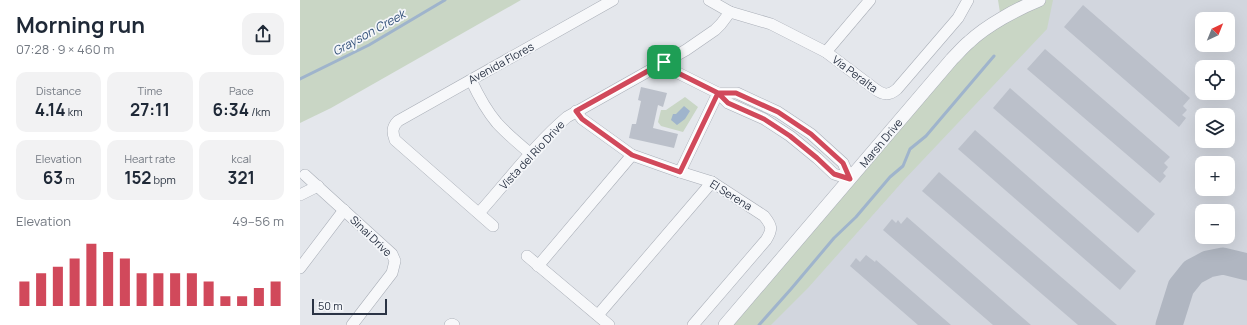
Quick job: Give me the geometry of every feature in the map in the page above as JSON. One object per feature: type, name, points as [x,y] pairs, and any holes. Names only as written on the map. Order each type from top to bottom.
[{"type":"street","name":"Avenida Flores","points":[[479,213],[395,140],[392,133],[394,125],[398,121],[613,0]]},
{"type":"street","name":"Via Peralta","points":[[709,0],[730,12],[770,24],[826,52],[881,93],[886,94],[892,93],[958,18],[968,0]]},
{"type":"street","points":[[826,52],[870,0]]},
{"type":"street","name":"Marsh Drive","points":[[725,325],[952,59],[970,40],[1001,19],[1039,0]]},
{"type":"street","name":"Vista del Rio Drive","points":[[479,213],[558,125],[576,111],[686,50],[715,30],[730,12]]},
{"type":"street","points":[[664,62],[678,73],[718,93],[736,93],[778,112],[811,134],[843,163],[850,179]]},
{"type":"street","points":[[470,80],[483,104],[496,122],[513,140],[531,154]]},
{"type":"street","points":[[680,172],[718,93]]},
{"type":"street","name":"El Serena","points":[[576,111],[582,119],[632,155],[712,182],[764,216],[769,221],[771,228],[766,240],[694,325]]},
{"type":"street","points":[[538,266],[632,155]]},
{"type":"street","name":"Sinai Drive","points":[[306,175],[392,254],[395,261],[392,272],[352,325]]},
{"type":"street","points":[[598,315],[712,182]]},
{"type":"street","points":[[300,195],[318,186]]},
{"type":"street","points":[[300,268],[344,210]]},
{"type":"street","points":[[479,213],[493,226]]},
{"type":"street","points":[[527,256],[609,325]]},
{"type":"street","points":[[450,325],[454,325]]},
{"type":"shaded area","points":[[1039,0],[1247,0],[1247,325],[725,325]]},
{"type":"green space","points":[[300,0],[521,0],[331,108],[300,123]]},
{"type":"green space","points":[[998,0],[1053,0],[1047,29],[904,180],[808,288],[771,325],[725,325],[952,59],[1001,19]]},
{"type":"green space","points":[[685,97],[698,107],[683,132],[661,126],[658,122],[661,110],[666,110]]},
{"type":"water","points":[[684,106],[690,111],[685,119],[677,125],[671,120],[673,114],[676,114]]},
{"type":"building","points":[[1083,5],[1190,98],[1183,106],[1187,110],[1182,115],[1186,118],[1179,127],[1064,27]]},
{"type":"building","points":[[1045,49],[1170,157],[1164,163],[1168,167],[1163,173],[1166,176],[1160,183],[1027,69]]},
{"type":"building","points":[[641,87],[667,93],[663,107],[658,105],[653,128],[678,134],[674,148],[629,138],[632,124],[636,124],[641,101],[638,100]]},
{"type":"building","points":[[1010,88],[1155,214],[1138,233],[993,108]]},
{"type":"building","points":[[975,130],[1136,271],[1120,290],[958,149]]},
{"type":"building","points":[[939,172],[1117,325],[1078,325],[922,191]]},
{"type":"building","points":[[907,217],[1031,325],[993,325],[883,230],[892,219],[896,223],[898,220],[901,224]]},
{"type":"building","points":[[866,255],[875,262],[876,260],[951,325],[918,325],[850,266],[856,258],[860,262]]},
{"type":"waterway","name":"Grayson Creek","points":[[300,79],[369,45],[445,0]]},
{"type":"waterway","points":[[759,325],[834,238],[856,217],[890,177],[903,166],[910,149],[926,136],[994,56]]},
{"type":"taxiway","points":[[1169,325],[1181,287],[1193,272],[1208,264],[1223,261],[1247,267]]},
{"type":"route","points":[[664,62],[576,111],[582,119],[632,155],[680,172],[718,93],[728,103],[764,119],[790,136],[834,174],[850,179],[843,163],[811,134],[778,112],[736,93],[718,93],[678,73],[664,62]]}]
